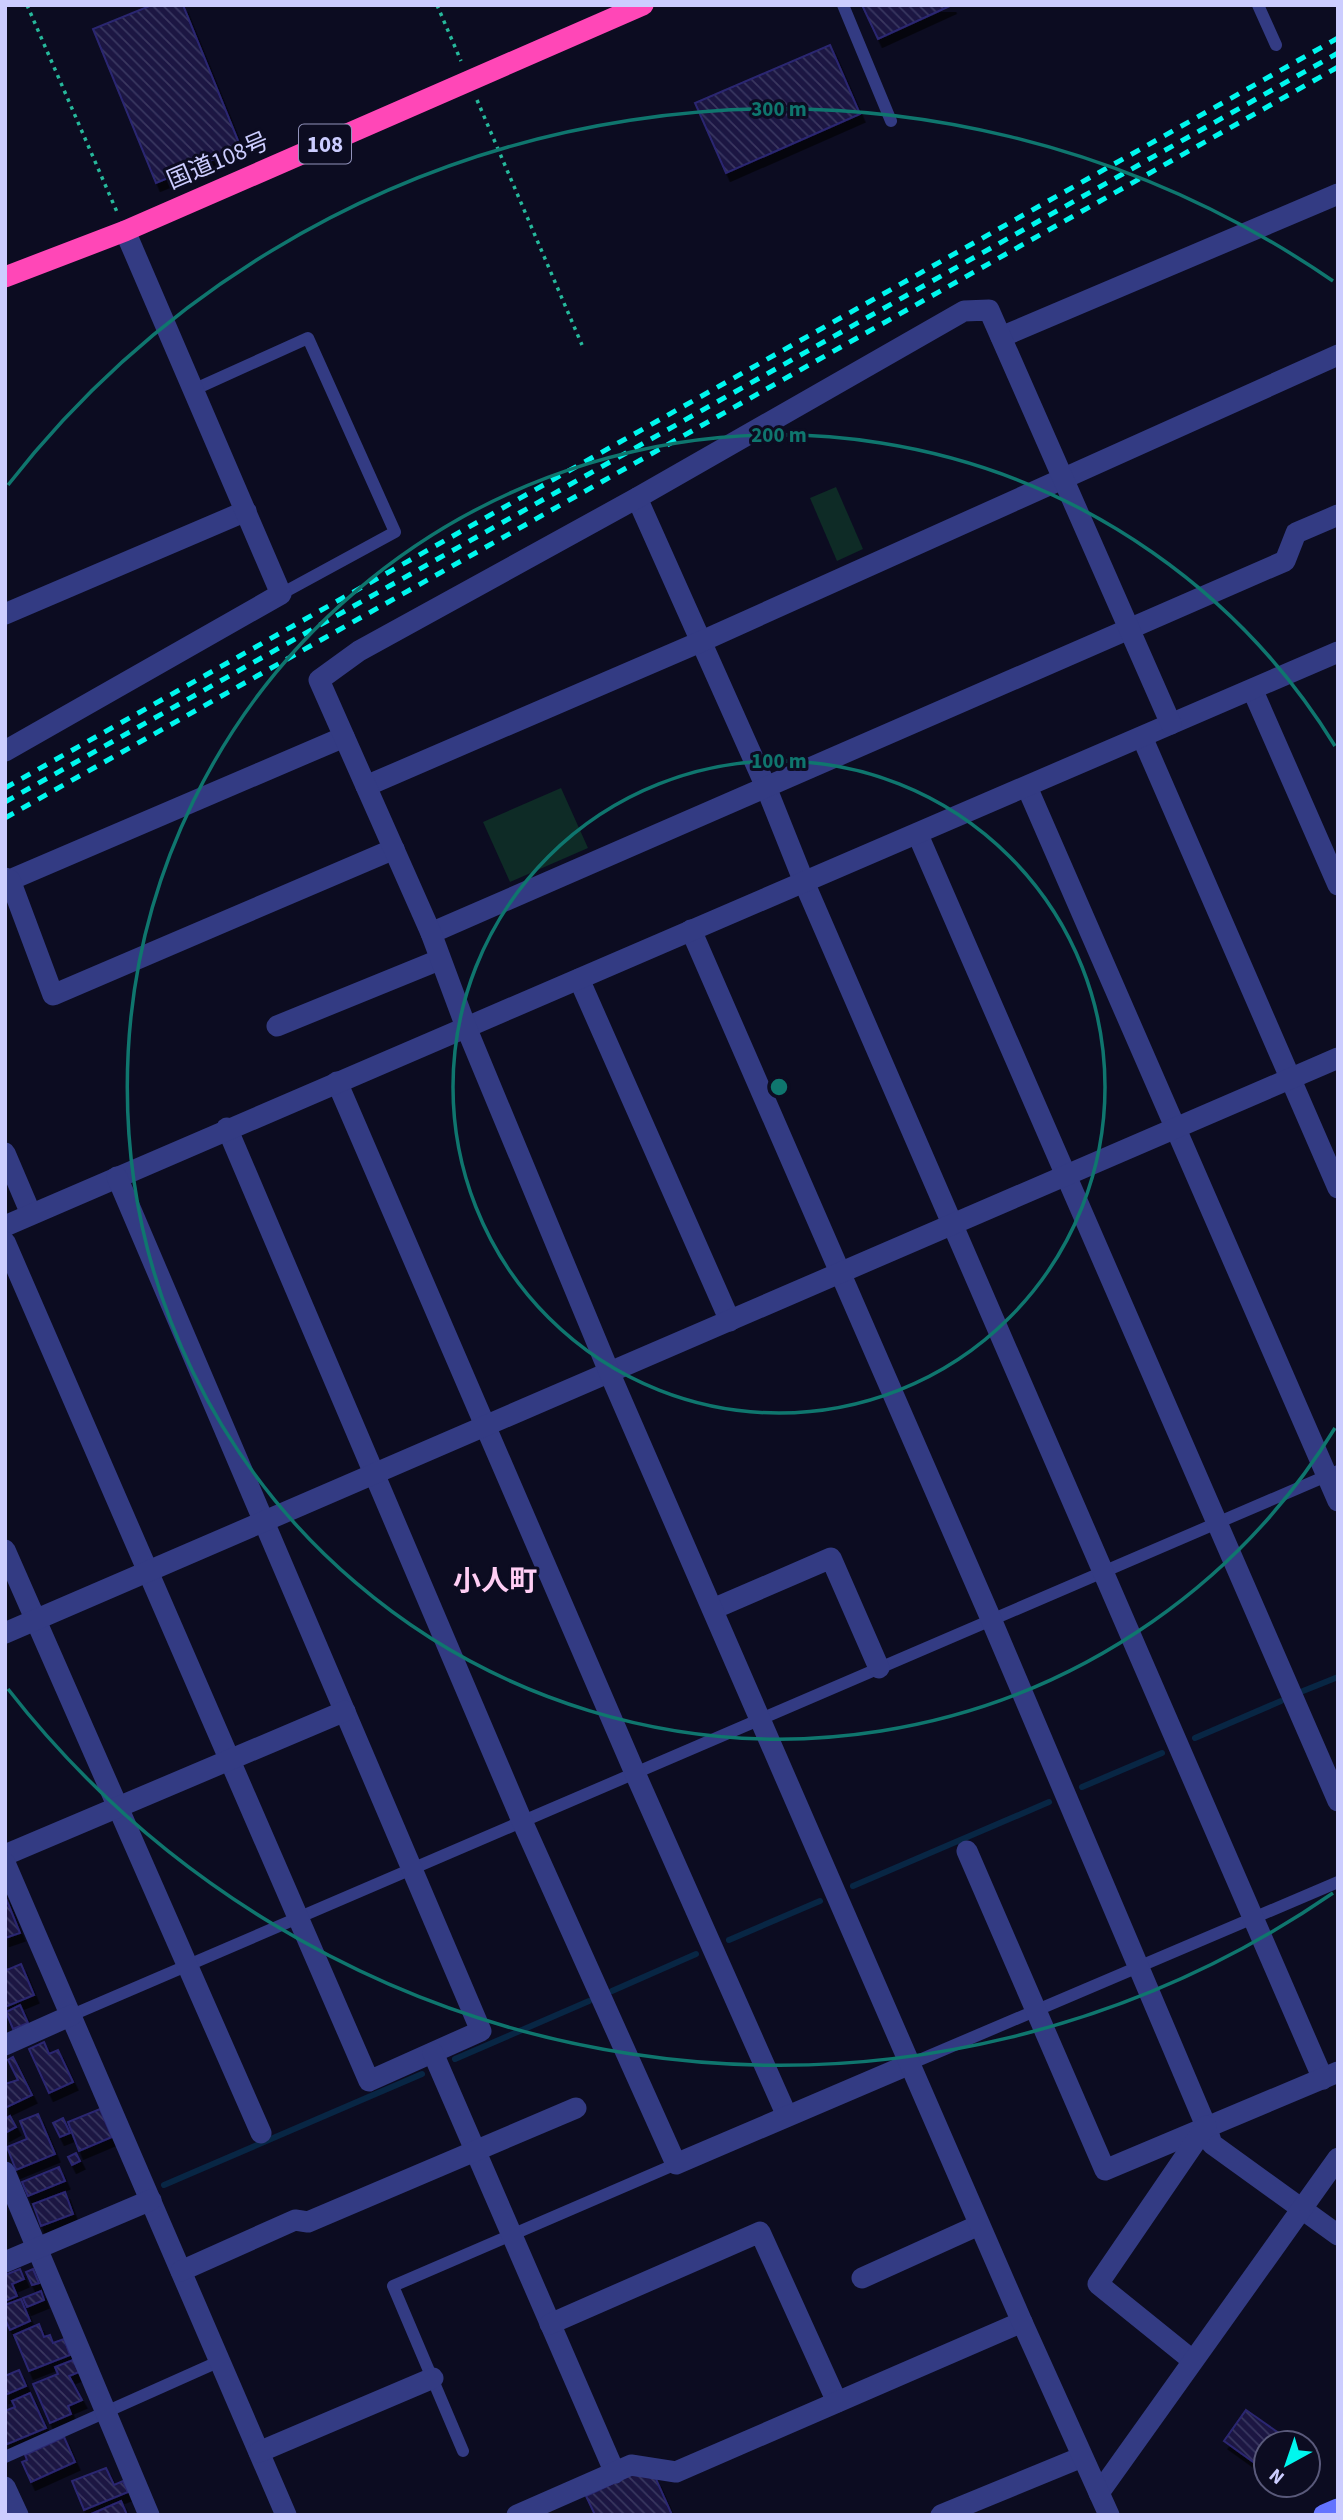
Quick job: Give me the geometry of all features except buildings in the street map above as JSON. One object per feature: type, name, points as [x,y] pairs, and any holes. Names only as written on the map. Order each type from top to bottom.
[{"type":"highway","name":"国道108号","points":[[5,277],[125,230],[643,5]]},
{"type":"street","points":[[1001,337],[1336,198]]},
{"type":"street","points":[[5,751],[281,594],[125,230]]},
{"type":"street","points":[[1109,2515],[979,2225],[610,1374],[466,1027],[431,933],[319,680],[359,651],[637,498],[964,311],[989,310],[1171,724]]},
{"type":"street","points":[[366,786],[700,642],[1338,355]]},
{"type":"street","points":[[637,498],[766,788],[803,882],[954,1224],[1253,1918],[1330,2076],[1105,2170],[967,1851]]},
{"type":"street","points":[[5,614],[246,511]]},
{"type":"street","points":[[431,933],[1285,561],[1296,533],[1338,515]]},
{"type":"street","points":[[5,1226],[227,1128],[918,835],[1338,652]]},
{"type":"street","points":[[1253,691],[1338,885]]},
{"type":"street","points":[[344,737],[8,879],[53,995],[394,849]]},
{"type":"street","points":[[1142,737],[1338,1188]]},
{"type":"street","points":[[1027,787],[1332,1474],[1338,1501]]},
{"type":"street","points":[[918,835],[1338,1801]]},
{"type":"street","points":[[691,930],[991,1619],[1212,2144],[1338,2235]]},
{"type":"street","points":[[277,1026],[439,960]]},
{"type":"street","points":[[579,979],[730,1321]]},
{"type":"street","points":[[5,1633],[1338,1058]]},
{"type":"street","points":[[337,1082],[635,1773],[788,2116]]},
{"type":"street","points":[[227,1128],[523,1821],[676,2164],[910,2064]]},
{"type":"street","points":[[5,1153],[32,1214]]},
{"type":"street","points":[[5,1242],[369,2081],[481,2031],[117,1177]]},
{"type":"street","points":[[5,1550],[261,2133]]},
{"type":"street","points":[[713,1609],[831,1558],[879,1668]]},
{"type":"street","points":[[5,1855],[345,1711]]},
{"type":"street","points":[[5,1863],[286,2515]]},
{"type":"street","points":[[5,2045],[72,2015]]},
{"type":"street","points":[[433,2053],[615,2473]]},
{"type":"street","points":[[181,2271],[295,2220],[308,2222],[474,2149],[576,2108]]},
{"type":"street","points":[[1192,2360],[1098,2284],[1206,2126]]},
{"type":"street","points":[[1099,2493],[1338,2158]]},
{"type":"street","points":[[5,2172],[149,2515]]},
{"type":"street","points":[[5,2262],[151,2200]]},
{"type":"street","points":[[862,2278],[979,2225]]},
{"type":"street","points":[[550,2324],[760,2232],[837,2402]]},
{"type":"street","points":[[517,2515],[631,2465],[676,2472],[1022,2322]]},
{"type":"street","points":[[259,2452],[433,2378]]},
{"type":"street","points":[[940,2515],[1082,2457]]},
{"type":"street","points":[[5,2487],[18,2515]]},
{"type":"street","points":[[1324,2515],[1338,2509]]},
{"type":"lane","points":[[843,5],[891,121]]},
{"type":"lane","points":[[1258,5],[1276,45]]},
{"type":"lane","points":[[193,390],[308,338],[395,532],[281,594]]},
{"type":"lane","points":[[72,2015],[1332,1474]]},
{"type":"lane","points":[[910,2064],[1338,1882]]},
{"type":"lane","points":[[463,2451],[393,2286],[676,2164]]},
{"type":"lane","points":[[5,2457],[220,2361]]},
{"type":"path","points":[[27,5],[125,230]]},
{"type":"path","points":[[437,5],[582,345]]},
{"type":"green space","points":[[836,487],[863,549],[837,561],[810,498]]},
{"type":"green space","points":[[561,788],[588,848],[510,882],[483,822]]},
{"type":"waterway","points":[[1303,1691],[1338,1677]]},
{"type":"waterway","points":[[1195,1738],[1281,1701]]},
{"type":"waterway","points":[[1082,1787],[1162,1753]]},
{"type":"waterway","points":[[853,1886],[1049,1802]]},
{"type":"waterway","points":[[729,1940],[820,1901]]},
{"type":"waterway","points":[[612,1991],[696,1954]]},
{"type":"waterway","points":[[455,2059],[589,2001]]},
{"type":"waterway","points":[[164,2185],[422,2074]]},
{"type":"railway","points":[[5,788],[1338,38]]},
{"type":"railway","points":[[5,802],[1338,53]]},
{"type":"railway","points":[[5,818],[1338,67]]},
{"type":"district","name":"小人町","points":[[495,1581]]}]
